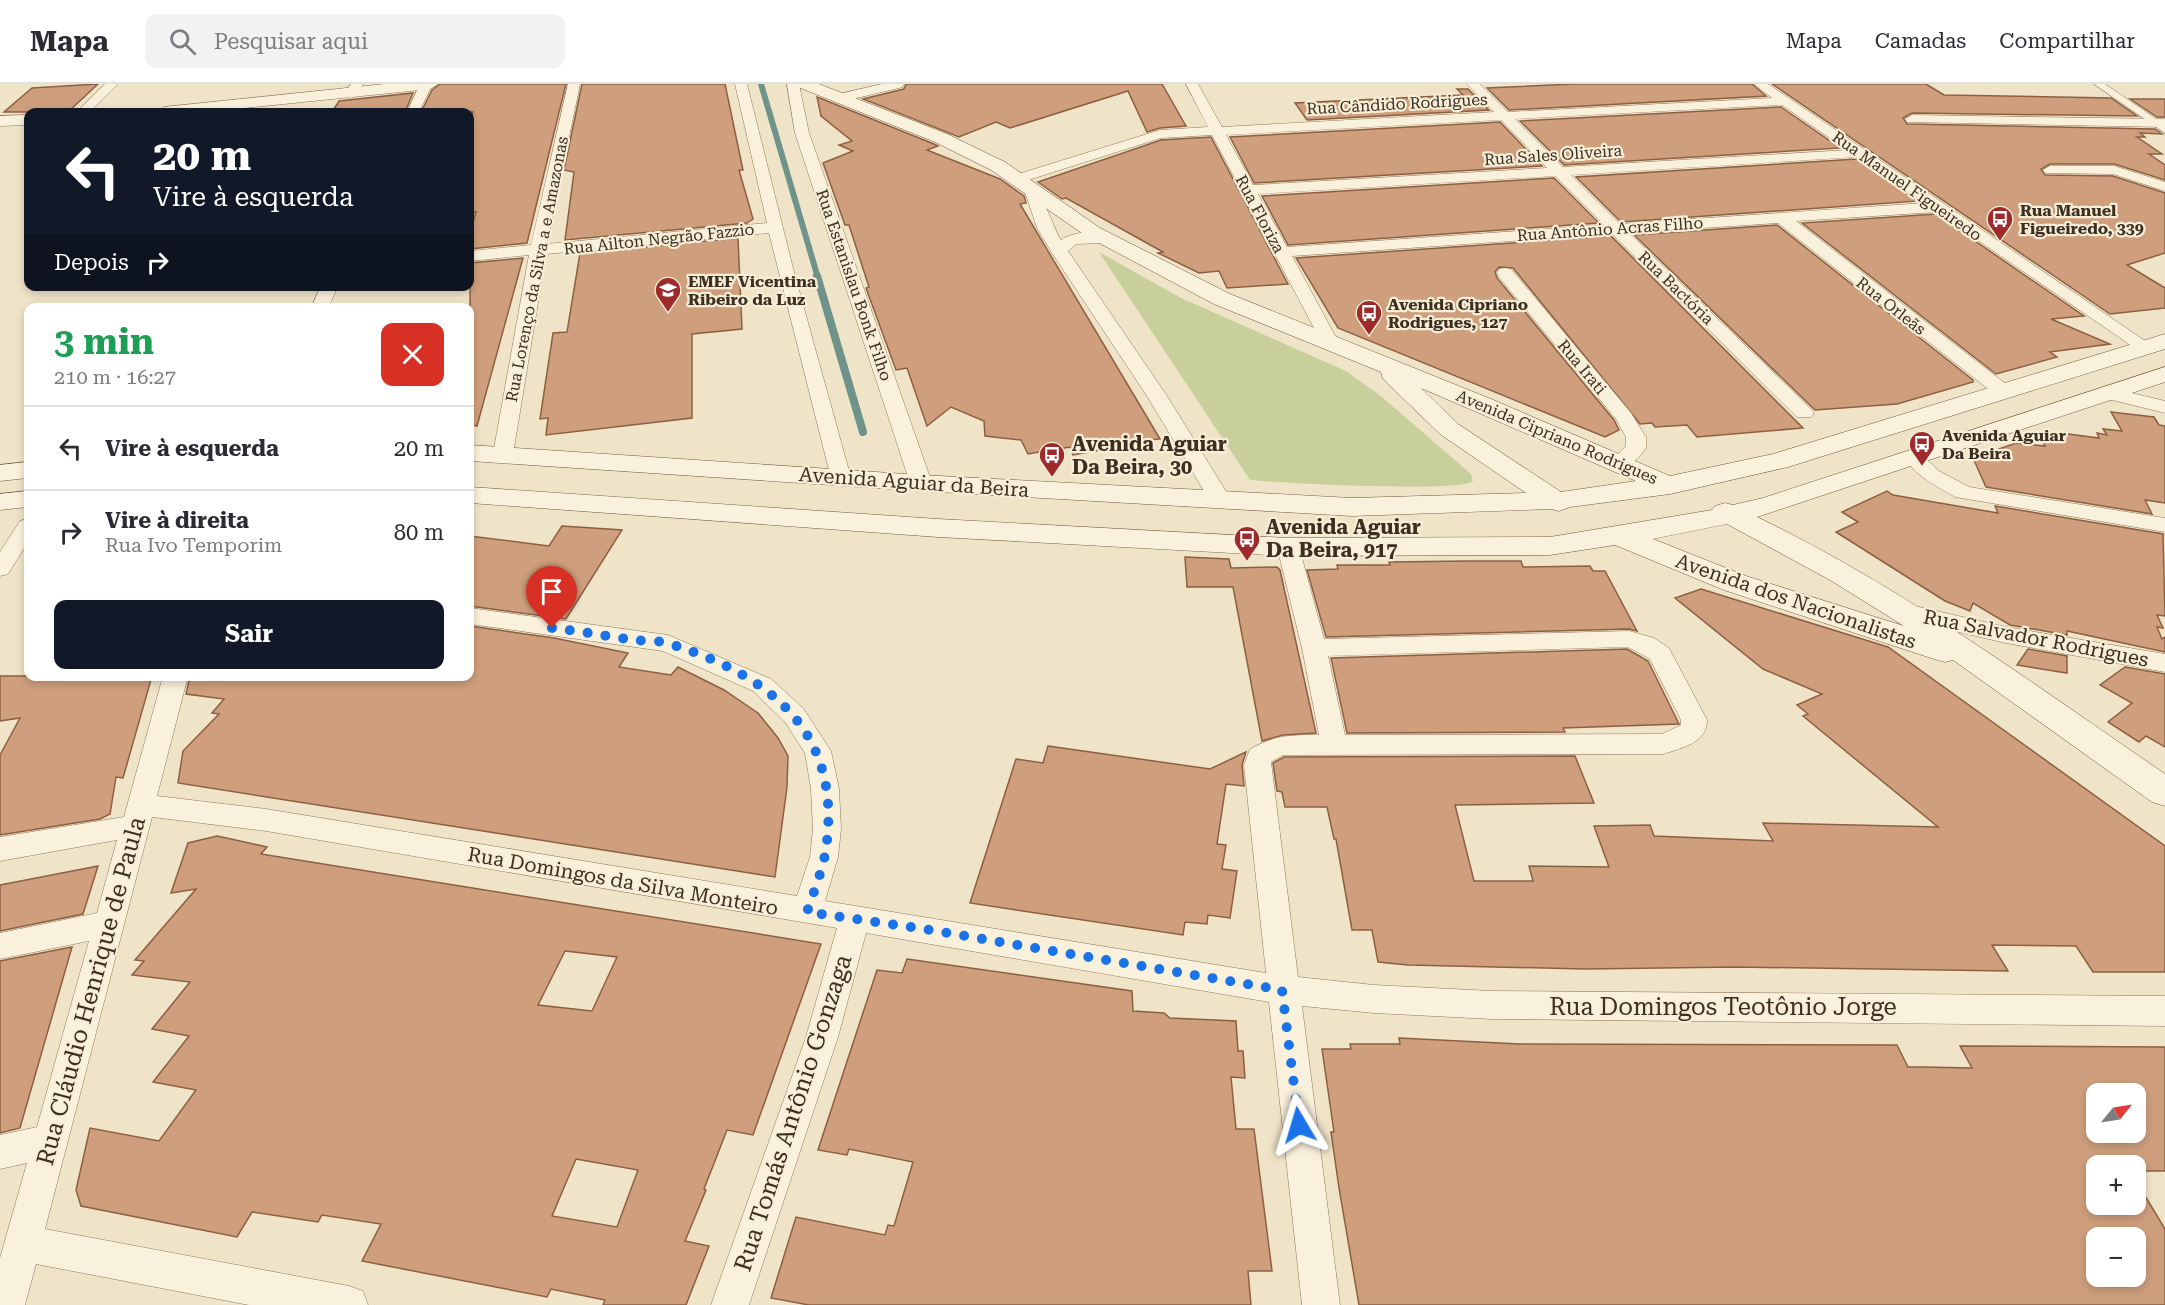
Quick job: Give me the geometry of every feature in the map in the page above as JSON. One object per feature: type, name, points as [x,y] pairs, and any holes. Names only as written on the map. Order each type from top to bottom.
[{"type":"main road","name":"Avenida Cipriano Rodrigues","points":[[804,84],[941,138],[1024,184],[1104,238],[1218,297],[1584,447],[1733,515]]},
{"type":"main road","name":"Avenida Aguiar da Beira","points":[[474,453],[921,483],[1352,507],[1554,501],[1668,485],[1789,459],[2155,344]]},
{"type":"main road","name":"Avenida Cipriano Rodrigues","points":[[1380,362],[1449,429],[1554,501],[1618,536]]},
{"type":"main road","points":[[474,495],[938,528],[1288,546],[1550,546],[1733,515],[1915,459],[2165,374]]},
{"type":"main road","points":[[1492,460],[1506,442],[1518,438],[1560,441],[1584,447]]},
{"type":"main road","points":[[474,477],[485,473],[503,454]]},
{"type":"main road","points":[[0,473],[24,470]]},
{"type":"main road","points":[[0,502],[24,500]]},
{"type":"main road","name":"Avenida dos Nacionalistas","points":[[1733,515],[1782,540],[1906,612],[2165,792]]},
{"type":"main road","name":"Avenida dos Nacionalistas","points":[[1618,536],[1735,583],[1975,661]]},
{"type":"main road","points":[[1735,583],[1799,588],[1808,581],[1810,573],[1800,558],[1782,540]]},
{"type":"street","points":[[87,108],[112,84]]},
{"type":"street","points":[[197,108],[354,89],[428,84]]},
{"type":"street","points":[[415,108],[428,84]]},
{"type":"street","name":"Rua Lorenço da Silva a e Amazonas","points":[[503,454],[538,250],[574,84]]},
{"type":"street","points":[[741,84],[786,272],[841,478]]},
{"type":"street","name":"Rua Estanislau Bonk Filho","points":[[793,84],[802,133],[921,483]]},
{"type":"street","points":[[840,98],[898,84]]},
{"type":"street","name":"Rua Floriza","points":[[1192,84],[1215,131],[1330,343]]},
{"type":"street","name":"Rua Bactória","points":[[1475,84],[1616,228],[1804,412]]},
{"type":"street","name":"Rua Manuel Figueiredo","points":[[1760,84],[1939,207],[2155,344]]},
{"type":"street","points":[[2099,84],[2161,125]]},
{"type":"street","name":"Rua Cândido Rodrigues","points":[[1024,184],[1147,137],[1215,131],[1785,102]]},
{"type":"street","points":[[1912,119],[2161,125]]},
{"type":"street","points":[[0,121],[24,120]]},
{"type":"street","name":"Rua Sales Oliveira","points":[[1247,190],[1861,153]]},
{"type":"street","points":[[2050,170],[2114,170],[2132,174],[2159,185]]},
{"type":"street","points":[[1024,184],[1060,253],[1157,396],[1221,501]]},
{"type":"street","name":"Rua Antônio Acras Filho","points":[[1280,252],[1939,207]]},
{"type":"street","name":"Rua Orleãs","points":[[1780,217],[2004,392]]},
{"type":"street","name":"Rua Ailton Negrão Fazzio","points":[[474,256],[777,227]]},
{"type":"street","points":[[1060,253],[1065,243],[1072,239],[1104,238]]},
{"type":"street","name":"Rua Irati","points":[[1504,273],[1624,417],[1636,437],[1636,448],[1619,463]]},
{"type":"street","points":[[2107,393],[2165,407]]},
{"type":"street","points":[[1915,459],[1932,475],[1963,492],[2165,525]]},
{"type":"street","points":[[0,569],[24,532]]},
{"type":"street","points":[[1288,546],[1314,648],[1334,745]]},
{"type":"street","name":"Rua Salvador Rodrigues","points":[[1906,612],[2006,635],[2165,663]]},
{"type":"street","points":[[474,617],[668,643],[762,685],[794,715],[818,751],[825,789],[827,829],[824,857],[807,912]]},
{"type":"street","points":[[1314,648],[1629,639],[1645,644],[1660,654],[1694,720],[1694,729],[1682,738],[1663,744],[1279,745],[1259,756],[1257,765],[1277,924],[1282,990],[1321,1305]]},
{"type":"street","name":"Rua Cláudio Henrique de Paula","points":[[6,1305],[175,681]]},
{"type":"street","name":"Rua Domingos da Silva Monteiro","points":[[0,849],[139,815],[266,820],[1282,990]]},
{"type":"street","name":"Rua Tomás Antônio Gonzaga","points":[[730,1305],[822,1037],[855,920]]},
{"type":"street","points":[[0,946],[109,924]]},
{"type":"street","name":"Rua Domingos Teotônio Jorge","points":[[1282,990],[1374,999],[1492,1005],[2165,1011]]},
{"type":"street","points":[[0,1152],[50,1141]]},
{"type":"street","points":[[22,1244],[349,1305]]},
{"type":"green space","points":[[1099,252],[1181,298],[1346,371],[1382,397],[1471,474],[1473,481],[1461,485],[1404,487],[1250,480]]},
{"type":"building","points":[[98,84],[72,108],[24,108],[24,112],[4,112],[32,88]]},
{"type":"building","points":[[440,84],[566,84],[527,243],[474,249],[476,212],[474,212],[474,108],[423,108],[432,90]]},
{"type":"building","points":[[582,84],[725,84],[743,170],[739,170],[753,219],[747,223],[565,240],[574,172],[564,170]]},
{"type":"building","points":[[906,84],[1162,84],[1186,126],[1160,128],[1147,132],[1128,91],[1010,128],[996,122],[959,137],[863,99],[904,89]]},
{"type":"building","points":[[1574,84],[1752,84],[1766,96],[1509,110],[1487,88]]},
{"type":"building","points":[[1772,84],[1926,84],[1944,95],[2111,98],[2137,116],[1912,113],[1903,118],[1907,124],[2155,129],[2162,134],[2140,133],[2145,137],[2137,137],[2162,154],[2149,154],[2165,165],[2165,180],[2114,164],[2050,164],[2041,169],[2045,175],[2113,176],[2165,193],[2165,253],[2127,265],[2165,288],[2165,308],[2110,314]]},
{"type":"building","points":[[1457,89],[1468,89],[1489,110],[1307,120],[1295,103],[1463,95]]},
{"type":"building","points":[[413,93],[407,108],[335,108],[339,101]]},
{"type":"building","points":[[817,97],[934,144],[938,146],[927,150],[1000,179],[1024,196],[1026,203],[1020,204],[1160,439],[1122,443],[1124,446],[1073,455],[1070,447],[1028,454],[1021,440],[985,436],[984,421],[951,407],[927,426],[907,368],[896,370],[866,288],[869,287],[849,225],[845,225],[823,163],[853,151],[839,145],[852,141],[821,116]]},
{"type":"building","points":[[2130,99],[2165,99],[2165,117],[2157,117]]},
{"type":"building","points":[[1781,107],[1840,148],[1564,165],[1520,121]]},
{"type":"building","points":[[1500,122],[1542,166],[1254,183],[1230,137]]},
{"type":"building","points":[[1211,137],[1288,284],[1227,288],[1219,271],[1199,273],[1158,253],[1163,252],[1066,198],[1062,199],[1038,182],[1161,140]]},
{"type":"building","points":[[1857,159],[1918,201],[1621,222],[1576,177]]},
{"type":"building","points":[[1554,178],[1599,223],[1288,245],[1262,196]]},
{"type":"building","points":[[1936,214],[2084,316],[2051,319],[2110,344],[2050,352],[2057,357],[1996,374],[1802,223]]},
{"type":"building","points":[[1777,225],[1973,382],[1897,404],[1815,410],[1634,235]]},
{"type":"building","points":[[1611,236],[1803,428],[1697,437],[1687,425],[1655,427],[1652,423],[1640,424],[1513,268],[1499,267],[1495,272],[1497,278],[1614,420],[1619,430],[1605,437],[1338,328],[1296,258]]},
{"type":"building","points":[[738,238],[742,329],[692,334],[692,418],[546,435],[548,418],[540,419],[553,333],[567,332],[580,253]]},
{"type":"building","points":[[523,258],[477,426],[474,426],[474,303],[470,303],[470,291],[474,291],[474,263]]},
{"type":"building","points":[[2111,412],[2154,417],[2159,425],[2165,426],[2165,503],[2145,500],[2152,514],[1986,487],[1973,458],[2016,443],[2045,446],[2041,438],[2059,440],[2053,432],[2099,438],[2097,433],[2107,435],[2103,429],[2122,431]]},
{"type":"building","points":[[1887,491],[1893,495],[1998,513],[1995,506],[2163,534],[2165,616],[2157,615],[2163,628],[2157,627],[2162,639],[2165,637],[2165,652],[2067,631],[2067,635],[2010,625],[1973,603],[1970,611],[1945,601],[1836,532],[1858,522],[1842,512]]},
{"type":"building","points":[[562,526],[622,530],[566,619],[474,607],[474,537],[549,546]]},
{"type":"building","points":[[1185,557],[1229,559],[1231,568],[1277,567],[1280,570],[1316,733],[1283,735],[1262,741],[1233,587],[1187,587]]},
{"type":"building","points":[[1521,561],[1523,567],[1590,566],[1593,571],[1605,571],[1637,631],[1629,629],[1326,637],[1307,570],[1338,569],[1337,565],[1390,565],[1389,562]]},
{"type":"building","points":[[1701,589],[1888,647],[2165,846],[2165,972],[2093,972],[2076,946],[1992,945],[2008,971],[1737,967],[1585,969],[1408,965],[1378,962],[1372,930],[1352,930],[1336,839],[1334,839],[1327,807],[1285,807],[1282,792],[1277,791],[1273,763],[1284,757],[1575,756],[1594,803],[1455,805],[1474,881],[1533,881],[1529,866],[1609,867],[1594,826],[1650,825],[1654,836],[1773,841],[1763,823],[1938,827],[1803,716],[1808,714],[1797,705],[1822,694],[1763,669],[1675,598]]},
{"type":"building","points":[[474,627],[554,638],[628,653],[619,667],[671,675],[678,667],[724,690],[758,713],[778,738],[788,756],[787,787],[775,877],[178,783],[183,751],[219,714],[212,713],[224,699],[186,694],[189,681],[474,681]]},
{"type":"building","points":[[1627,649],[1648,661],[1679,724],[1563,728],[1565,732],[1347,733],[1331,658]]},
{"type":"building","points":[[2028,649],[2067,656],[2067,673],[2017,665]]},
{"type":"building","points":[[2125,667],[2165,674],[2165,747],[2146,736],[2139,742],[2108,722],[2132,703],[2100,685]]},
{"type":"building","points":[[0,676],[24,676],[24,681],[151,681],[123,778],[116,777],[110,814],[100,819],[0,835],[0,755],[20,718],[0,721]]},
{"type":"building","points":[[1048,746],[1210,769],[1246,752],[1242,765],[1244,786],[1226,784],[1217,844],[1226,845],[1222,869],[1237,871],[1230,918],[1208,915],[1207,924],[1185,922],[1183,935],[970,903],[1016,759],[1043,763]]},
{"type":"building","points":[[217,836],[267,847],[261,854],[821,944],[753,1135],[727,1130],[704,1189],[706,1190],[685,1241],[709,1246],[686,1305],[603,1305],[605,1300],[551,1289],[547,1297],[362,1261],[381,1224],[322,1215],[318,1222],[252,1212],[237,1237],[81,1206],[76,1190],[90,1128],[159,1141],[196,1090],[153,1082],[189,1036],[152,1029],[190,982],[132,975],[144,961],[135,960],[196,889],[171,893],[188,843]],"holes":[[[565,951],[617,957],[592,1011],[538,1005]],[[576,1159],[638,1170],[617,1227],[552,1216]]]},
{"type":"building","points":[[98,866],[83,914],[0,931],[0,885]]},
{"type":"building","points":[[72,947],[20,1128],[0,1133],[0,961]]},
{"type":"building","points":[[907,959],[1132,991],[1133,1011],[1164,1013],[1170,1018],[1236,1021],[1238,1051],[1243,1051],[1245,1078],[1231,1077],[1236,1129],[1254,1129],[1272,1271],[1248,1271],[1251,1305],[809,1305],[771,1298],[796,1217],[885,1235],[888,1225],[894,1226],[913,1162],[849,1149],[847,1155],[818,1150],[877,970],[902,973]]},
{"type":"building","points":[[1399,1038],[1520,1044],[1897,1045],[1908,1067],[1972,1068],[1960,1046],[2165,1047],[2165,1171],[2146,1171],[2146,1155],[2086,1155],[2086,1215],[2146,1215],[2146,1198],[2165,1229],[2165,1305],[1359,1305],[1339,1188],[1331,1132],[1334,1132],[1322,1049],[1351,1049],[1350,1044],[1400,1044]]},
{"type":"waterway","points":[[761,84],[818,278]]},
{"type":"waterway","points":[[817,276],[863,432]]},
{"type":"place","name":"Rua Manuel Figueiredo, 339","points":[[2000,242]]},
{"type":"place","name":"EMEF Vicentina Ribeiro da Luz","points":[[668,313]]},
{"type":"place","name":"Avenida Cipriano Rodrigues, 127","points":[[1369,336]]},
{"type":"place","name":"Avenida Aguiar Da Beira","points":[[1922,467]]},
{"type":"place","name":"Avenida Aguiar Da Beira, 30","points":[[1052,478]]},
{"type":"place","name":"Avenida Aguiar Da Beira, 917","points":[[1247,562]]},
{"type":"route","points":[[552,628],[668,643],[709,659],[762,685],[794,715],[818,751],[825,789],[827,829],[824,857],[807,912],[924,929],[1282,990],[1299,1125]]}]
